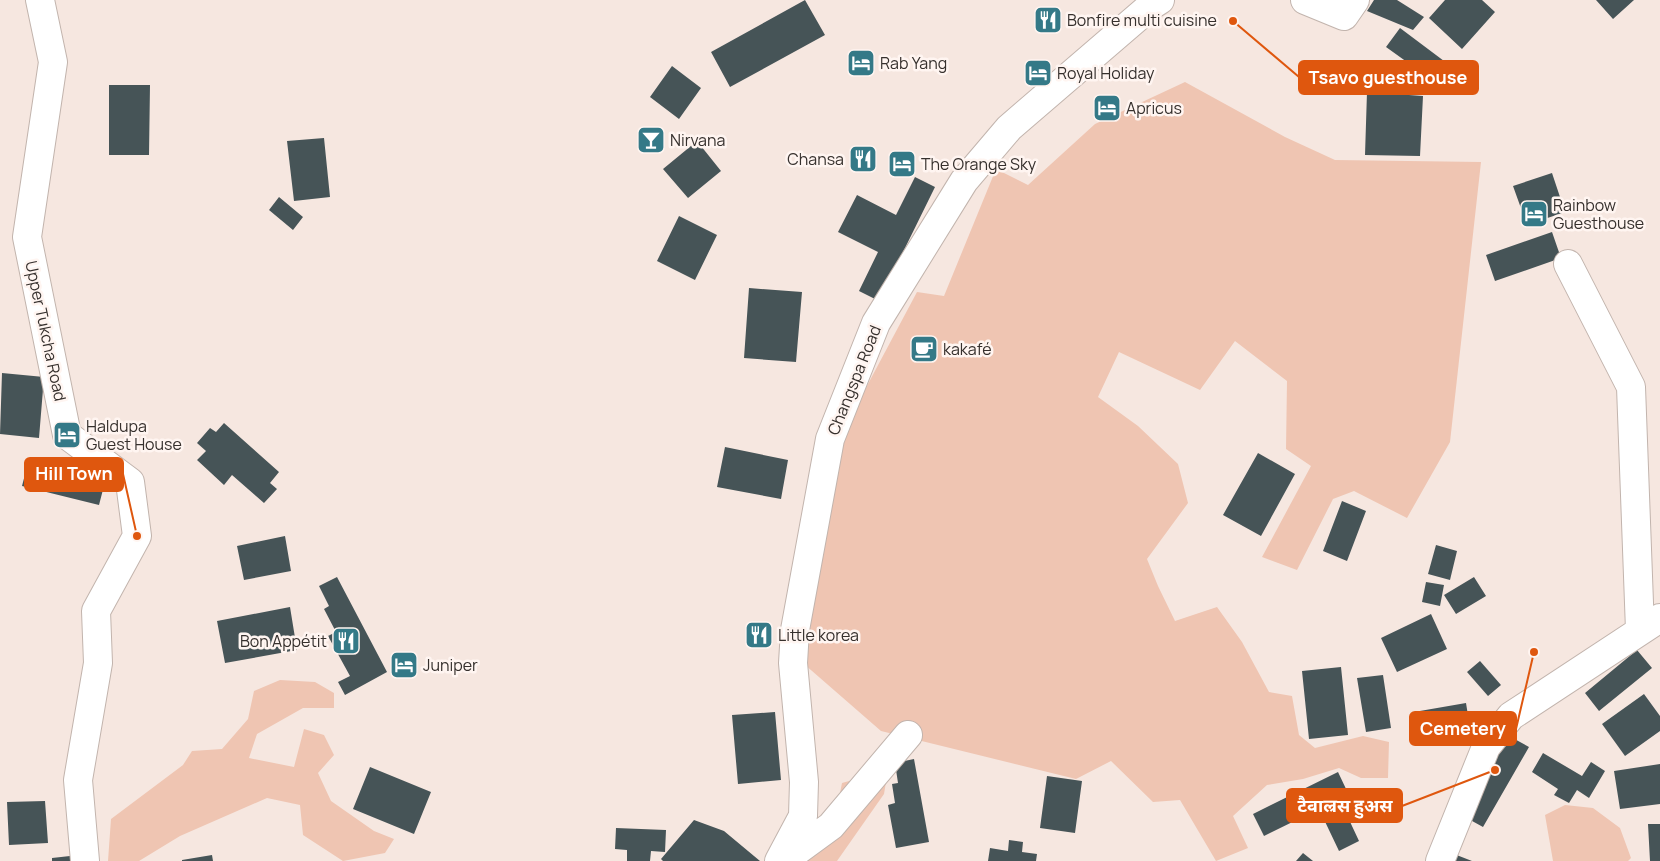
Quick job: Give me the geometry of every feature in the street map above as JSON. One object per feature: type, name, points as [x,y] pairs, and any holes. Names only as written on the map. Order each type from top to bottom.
[{"type":"street","name":"Upper Tukcha Road","points":[[40,0],[53,62],[26,237],[67,435],[130,482],[137,536],[96,611],[98,663],[78,780],[86,861]]},
{"type":"street","name":"Changspa Road","points":[[779,861],[803,816],[804,782],[793,663],[795,630],[830,439],[876,323],[964,181],[1009,128],[1152,4],[1160,0]]},
{"type":"street","points":[[1304,0],[1344,16],[1355,0]]},
{"type":"street","points":[[1440,861],[1486,747],[1511,716],[1650,624],[1631,387],[1568,264]]},
{"type":"street","points":[[783,861],[831,826],[908,735]]},
{"type":"shaded area","points":[[1185,82],[1285,137],[1335,160],[1481,162],[1450,442],[1407,518],[1354,491],[1333,499],[1297,570],[1262,557],[1311,466],[1286,449],[1287,381],[1235,341],[1200,390],[1119,352],[1098,397],[1138,426],[1178,464],[1188,503],[1147,559],[1175,621],[1217,607],[1242,642],[1269,692],[1292,696],[1299,735],[1315,748],[1363,736],[1389,742],[1388,778],[1361,778],[1339,768],[1303,779],[1267,785],[1233,816],[1248,848],[1216,861],[1180,800],[1153,802],[1111,761],[1076,779],[881,731],[804,664],[844,429],[917,292],[944,296],[996,169],[1028,185],[1095,124]]},
{"type":"shaded area","points":[[280,680],[315,682],[334,693],[334,708],[303,708],[257,734],[249,758],[294,767],[304,729],[324,735],[334,755],[318,773],[331,801],[374,831],[394,839],[385,853],[343,861],[303,835],[300,805],[267,798],[180,836],[139,861],[108,861],[111,819],[183,765],[192,751],[222,749],[248,719],[254,691]]},
{"type":"shaded area","points":[[888,770],[884,794],[837,861],[783,861],[832,817],[842,783]]},
{"type":"shaded area","points":[[1565,805],[1593,808],[1620,828],[1631,858],[1628,861],[1553,861],[1545,815]]},
{"type":"building","points":[[805,0],[825,35],[730,87],[711,52]]},
{"type":"building","points":[[1374,0],[1397,0],[1424,17],[1413,30],[1367,11]]},
{"type":"building","points":[[1445,0],[1482,0],[1495,12],[1462,49],[1429,18]]},
{"type":"building","points":[[1596,0],[1634,0],[1613,19]]},
{"type":"building","points":[[1400,28],[1452,67],[1439,85],[1386,47]]},
{"type":"building","points":[[672,66],[701,88],[679,119],[650,97]]},
{"type":"building","points":[[109,85],[150,85],[149,155],[109,155]]},
{"type":"building","points":[[1367,92],[1423,96],[1420,156],[1365,155]]},
{"type":"building","points":[[324,138],[330,197],[294,201],[287,141]]},
{"type":"building","points":[[697,141],[721,171],[688,198],[663,169]]},
{"type":"building","points":[[1552,173],[1565,212],[1527,225],[1513,186]]},
{"type":"building","points":[[915,177],[935,187],[879,301],[859,291],[878,252],[838,232],[857,195],[896,215]]},
{"type":"building","points":[[279,197],[303,217],[293,230],[269,210]]},
{"type":"building","points":[[679,216],[717,235],[695,280],[657,261]]},
{"type":"building","points":[[1552,232],[1561,258],[1495,281],[1486,255]]},
{"type":"building","points":[[749,288],[802,292],[796,362],[744,358]]},
{"type":"building","points":[[2,373],[44,377],[39,438],[0,434]]},
{"type":"building","points":[[224,423],[279,472],[270,483],[277,489],[264,503],[232,475],[224,485],[197,460],[206,451],[197,443],[210,428],[216,432]]},
{"type":"building","points":[[725,447],[788,460],[781,499],[717,487]]},
{"type":"building","points":[[1258,453],[1295,474],[1261,536],[1223,515]]},
{"type":"building","points":[[29,459],[106,478],[99,505],[22,486]]},
{"type":"building","points":[[1342,501],[1366,511],[1347,561],[1323,551]]},
{"type":"building","points":[[285,536],[291,571],[244,580],[237,546]]},
{"type":"building","points":[[1436,545],[1457,551],[1450,580],[1428,574]]},
{"type":"building","points":[[337,577],[387,672],[345,695],[338,682],[350,676],[328,636],[336,632],[324,609],[329,606],[319,586]]},
{"type":"building","points":[[1474,577],[1486,596],[1456,614],[1444,595]]},
{"type":"building","points":[[1426,582],[1444,585],[1440,606],[1422,602]]},
{"type":"building","points":[[290,607],[297,650],[225,663],[217,621]]},
{"type":"building","points":[[1431,614],[1447,649],[1397,672],[1381,638]]},
{"type":"building","points":[[1637,650],[1652,668],[1599,711],[1585,693]]},
{"type":"building","points":[[1480,661],[1501,685],[1488,696],[1467,672]]},
{"type":"building","points":[[1341,667],[1348,735],[1309,739],[1302,671]]},
{"type":"building","points":[[1383,675],[1391,728],[1366,732],[1357,678]]},
{"type":"building","points":[[1644,694],[1660,716],[1660,731],[1625,756],[1602,724]]},
{"type":"building","points":[[1466,703],[1471,734],[1419,742],[1414,712]]},
{"type":"building","points":[[775,712],[781,780],[738,784],[732,715]]},
{"type":"building","points":[[1509,736],[1529,747],[1483,827],[1463,816]]},
{"type":"building","points":[[1543,753],[1582,776],[1591,762],[1605,771],[1589,798],[1577,790],[1569,803],[1554,795],[1558,789],[1532,772]]},
{"type":"building","points":[[914,759],[929,842],[896,848],[888,805],[895,803],[892,784],[898,783],[895,763]]},
{"type":"building","points":[[1660,764],[1660,804],[1620,809],[1614,771]]},
{"type":"building","points":[[370,767],[431,792],[414,834],[353,809]]},
{"type":"building","points":[[1338,772],[1347,791],[1343,792],[1351,808],[1345,811],[1359,841],[1339,851],[1319,809],[1264,836],[1253,814]]},
{"type":"building","points":[[1047,776],[1082,781],[1075,833],[1040,828]]},
{"type":"building","points":[[45,801],[48,843],[9,845],[7,802]]},
{"type":"building","points":[[694,820],[724,831],[760,861],[663,861],[661,859]]},
{"type":"building","points":[[1648,824],[1660,824],[1660,861],[1650,861]]},
{"type":"building","points":[[616,828],[666,830],[665,852],[651,851],[650,861],[627,861],[627,850],[615,849]]},
{"type":"building","points":[[1009,840],[1023,842],[1022,852],[1037,854],[1036,861],[988,861],[990,848],[1008,851]]},
{"type":"building","points":[[1303,853],[1313,861],[1296,861]]},
{"type":"building","points":[[1454,854],[1472,861],[1451,861]]},
{"type":"building","points":[[79,855],[79,861],[52,861],[52,858]]},
{"type":"building","points":[[212,855],[213,861],[182,861],[182,860]]},
{"type":"place","name":"Bonfire multi cuisine","points":[[1048,20]]},
{"type":"place","name":"Tsavo guesthouse","points":[[1233,21]]},
{"type":"place","name":"Rab Yang","points":[[861,63]]},
{"type":"place","name":"Royal Holiday","points":[[1038,73]]},
{"type":"place","name":"Apricus","points":[[1107,108]]},
{"type":"place","name":"Nirvana","points":[[651,140]]},
{"type":"place","name":"Chansa","points":[[863,159]]},
{"type":"place","name":"The Orange Sky","points":[[902,164]]},
{"type":"place","name":"Rainbow Guesthouse","points":[[1534,214]]},
{"type":"place","name":"kakafé","points":[[924,349]]},
{"type":"place","name":"Haldupa Guest House","points":[[67,435]]},
{"type":"place","name":"Hill Town","points":[[137,536]]},
{"type":"place","name":"Little korea","points":[[759,635]]},
{"type":"place","name":"Bon Appétit","points":[[346,641]]},
{"type":"place","name":"Cemetery","points":[[1534,652]]},
{"type":"place","name":"Juniper","points":[[404,665]]},
{"type":"place","name":"टैवाल्रस हुअस","points":[[1495,770]]}]
